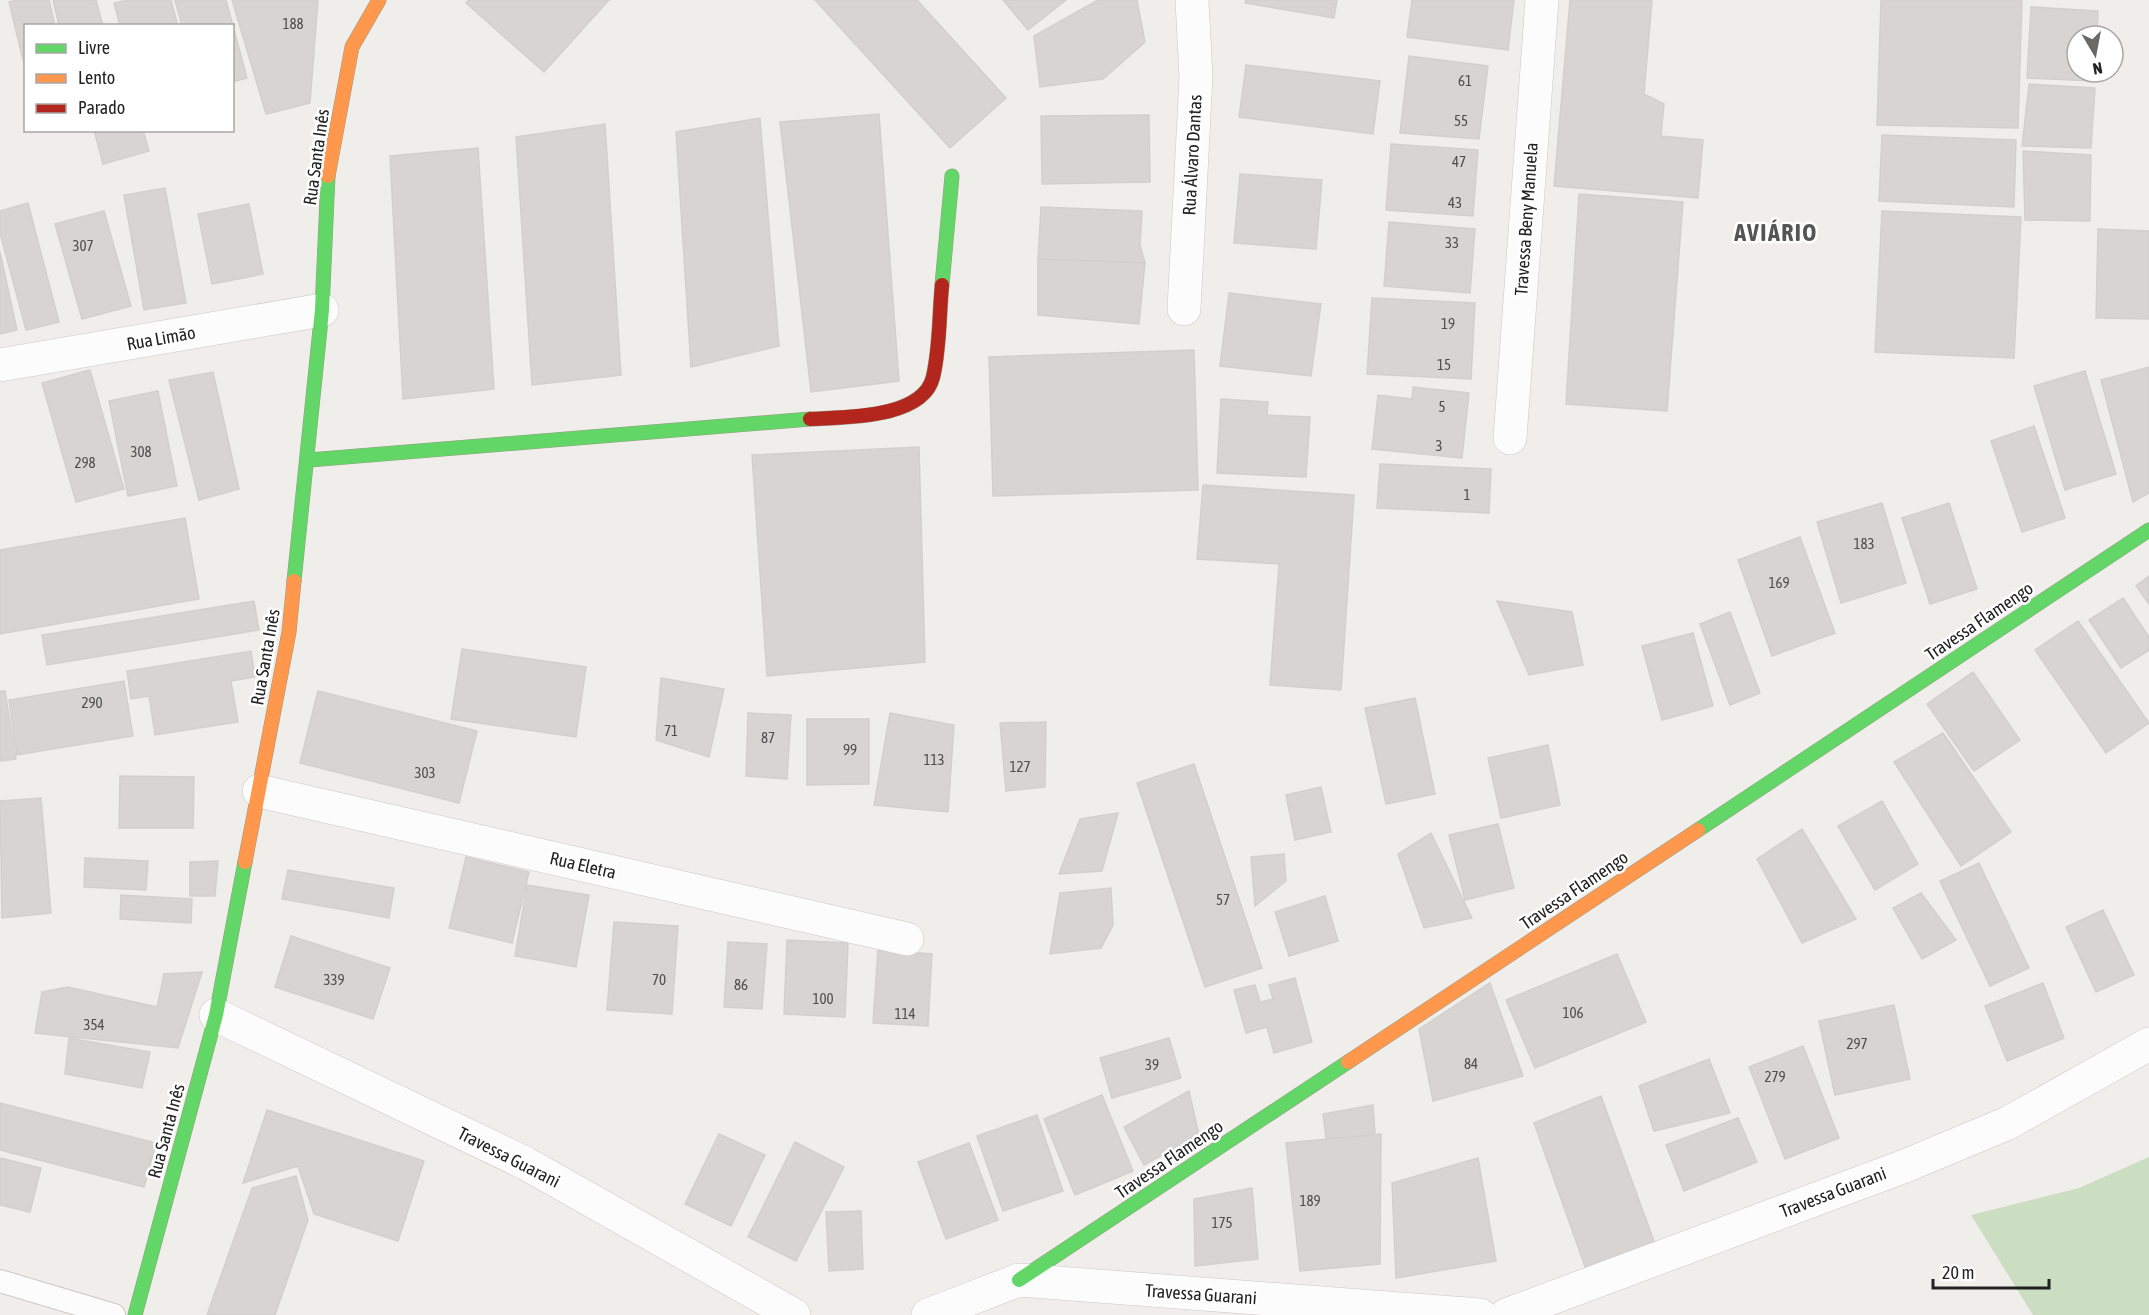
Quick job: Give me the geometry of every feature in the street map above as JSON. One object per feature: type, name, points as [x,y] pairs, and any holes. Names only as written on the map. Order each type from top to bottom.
[{"type":"street","name":"Rua Santa Inês","points":[[135,1315],[216,1015],[289,632],[309,460],[322,310],[328,173],[352,46],[379,0]]},
{"type":"street","name":"Rua Álvaro Dantas","points":[[1184,309],[1196,77],[1192,0]]},
{"type":"street","name":"Travessa Beny Manuela","points":[[1510,438],[1542,0]]},
{"type":"street","points":[[309,460],[889,412],[917,399],[933,380],[951,176]]},
{"type":"street","name":"Rua Limão","points":[[0,365],[322,310]]},
{"type":"street","name":"Travessa Flamengo","points":[[1019,1280],[2149,530]]},
{"type":"street","name":"Rua Eletra","points":[[259,791],[907,939]]},
{"type":"street","name":"Travessa Guarani","points":[[216,1015],[525,1163],[794,1315]]},
{"type":"street","name":"Travessa Guarani","points":[[1506,1315],[1905,1166],[2008,1123],[2149,1044]]},
{"type":"street","name":"Travessa Guarani","points":[[928,1315],[1019,1280],[1480,1315]]},
{"type":"lane","points":[[0,1281],[114,1315]]},
{"type":"green space","points":[[2149,1157],[2149,1315],[2033,1315],[1971,1215],[2079,1188]]},
{"type":"building","points":[[49,0],[55,24],[24,24],[24,64],[9,2]]},
{"type":"building","points":[[53,0],[96,0],[102,24],[59,24]]},
{"type":"building","points":[[127,0],[171,0],[177,24],[119,24],[114,3]]},
{"type":"building","points":[[175,0],[226,0],[232,24],[181,24]]},
{"type":"building","points":[[232,0],[318,0],[310,103],[266,114]]},
{"type":"building","points":[[469,0],[609,0],[544,72],[466,3]]},
{"type":"building","points":[[815,0],[917,0],[1006,98],[950,148]]},
{"type":"building","points":[[1003,0],[1066,0],[1028,30]]},
{"type":"building","points":[[1098,0],[1137,0],[1145,42],[1103,79],[1040,87],[1034,36]]},
{"type":"building","points":[[1246,0],[1337,0],[1334,18],[1245,3]]},
{"type":"building","points":[[1412,0],[1514,0],[1508,50],[1407,37]]},
{"type":"building","points":[[1570,0],[1652,0],[1644,94],[1664,104],[1661,136],[1703,140],[1698,198],[1554,186]]},
{"type":"building","points":[[1881,0],[2022,0],[2018,128],[1877,125]]},
{"type":"building","points":[[2031,7],[2098,11],[2097,24],[2065,24],[2065,80],[2027,78]]},
{"type":"building","points":[[234,30],[247,78],[234,81]]},
{"type":"building","points":[[1409,56],[1488,66],[1479,139],[1400,133]]},
{"type":"building","points":[[1246,65],[1380,81],[1373,134],[1239,117]]},
{"type":"building","points":[[2029,84],[2095,88],[2091,148],[2022,146]]},
{"type":"building","points":[[879,114],[899,381],[811,392],[780,122]]},
{"type":"building","points":[[1149,115],[1150,182],[1042,184],[1041,116]]},
{"type":"building","points":[[760,118],[779,346],[691,367],[676,132]]},
{"type":"building","points":[[605,124],[621,375],[532,385],[516,137]]},
{"type":"building","points":[[95,132],[144,132],[149,151],[103,164]]},
{"type":"building","points":[[1882,135],[2016,140],[2014,207],[1879,201]]},
{"type":"building","points":[[1391,144],[1478,150],[1473,216],[1386,210]]},
{"type":"building","points":[[478,148],[494,389],[403,399],[390,156]]},
{"type":"building","points":[[2023,151],[2091,155],[2090,221],[2025,220]]},
{"type":"building","points":[[1240,174],[1322,180],[1316,249],[1234,243]]},
{"type":"building","points":[[165,188],[186,303],[144,310],[124,195]]},
{"type":"building","points":[[1579,194],[1683,202],[1667,411],[1566,404]]},
{"type":"building","points":[[28,203],[59,322],[26,330],[0,233],[0,211]]},
{"type":"building","points":[[249,204],[263,274],[212,284],[198,214]]},
{"type":"building","points":[[1041,207],[1142,211],[1140,245],[1145,263],[1038,259]]},
{"type":"building","points":[[104,211],[131,306],[82,319],[55,224]]},
{"type":"building","points":[[1882,211],[2021,217],[2014,358],[1875,352]]},
{"type":"building","points":[[1389,222],[1475,229],[1470,293],[1384,286]]},
{"type":"building","points":[[2098,229],[2149,231],[2149,319],[2096,318]]},
{"type":"building","points":[[0,252],[17,330],[0,334]]},
{"type":"building","points":[[1038,259],[1145,263],[1139,324],[1038,315]]},
{"type":"building","points":[[1229,293],[1321,304],[1311,376],[1220,366]]},
{"type":"building","points":[[1372,298],[1475,303],[1471,379],[1367,374]]},
{"type":"building","points":[[1194,350],[1198,490],[993,496],[989,357]]},
{"type":"building","points":[[2149,367],[2149,493],[2133,502],[2101,380]]},
{"type":"building","points":[[90,370],[124,489],[76,502],[42,383]]},
{"type":"building","points":[[2085,371],[2116,474],[2065,490],[2034,386]]},
{"type":"building","points":[[213,372],[239,489],[199,500],[169,380]]},
{"type":"building","points":[[1413,387],[1469,393],[1462,458],[1372,449],[1378,395],[1412,399]]},
{"type":"building","points":[[158,391],[177,486],[128,496],[109,401]]},
{"type":"building","points":[[1221,399],[1268,402],[1267,415],[1310,417],[1306,477],[1217,473]]},
{"type":"building","points":[[2034,426],[2065,518],[2022,532],[1991,441]]},
{"type":"building","points":[[919,447],[925,662],[767,676],[752,455]]},
{"type":"building","points":[[1380,464],[1491,469],[1489,513],[1377,508]]},
{"type":"building","points":[[1203,485],[1354,495],[1341,690],[1270,685],[1279,564],[1197,559]]},
{"type":"building","points":[[1882,503],[1906,583],[1841,603],[1817,522]]},
{"type":"building","points":[[1949,503],[1977,589],[1930,604],[1902,518]]},
{"type":"building","points":[[185,518],[199,599],[0,634],[0,550]]},
{"type":"building","points":[[1800,537],[1835,633],[1772,656],[1738,560]]},
{"type":"building","points":[[2149,576],[2149,604],[2136,586]]},
{"type":"building","points":[[2123,598],[2149,637],[2149,650],[2121,668],[2089,620]]},
{"type":"building","points":[[254,601],[259,630],[47,665],[42,635]]},
{"type":"building","points":[[1497,601],[1572,612],[1583,665],[1529,675]]},
{"type":"building","points":[[1730,612],[1760,693],[1730,705],[1700,624]]},
{"type":"building","points":[[2078,621],[2149,723],[2106,753],[2035,650]]},
{"type":"building","points":[[1693,633],[1713,706],[1662,720],[1642,646]]},
{"type":"building","points":[[462,649],[586,667],[576,737],[451,719]]},
{"type":"building","points":[[251,651],[255,677],[231,681],[238,722],[155,735],[149,696],[131,699],[127,671]]},
{"type":"building","points":[[1973,672],[2020,740],[1974,771],[1927,704]]},
{"type":"building","points":[[661,678],[724,689],[709,757],[656,740]]},
{"type":"building","points":[[124,681],[133,736],[17,755],[9,700]]},
{"type":"building","points":[[0,691],[5,691],[16,759],[0,761]]},
{"type":"building","points":[[318,691],[477,731],[459,803],[300,763]]},
{"type":"building","points":[[1415,698],[1435,794],[1386,804],[1365,708]]},
{"type":"building","points":[[748,713],[791,715],[787,779],[746,776]]},
{"type":"building","points":[[890,713],[954,725],[948,812],[874,805]]},
{"type":"building","points":[[807,719],[869,719],[869,784],[807,785]]},
{"type":"building","points":[[1046,722],[1045,787],[1006,791],[1000,723]]},
{"type":"building","points":[[1943,733],[2011,832],[1961,866],[1894,762]]},
{"type":"building","points":[[1548,745],[1560,805],[1501,818],[1488,758]]},
{"type":"building","points":[[1194,764],[1262,968],[1205,987],[1137,783]]},
{"type":"building","points":[[120,776],[194,777],[193,828],[119,828]]},
{"type":"building","points":[[1321,787],[1331,832],[1295,840],[1286,795]]},
{"type":"building","points":[[41,798],[51,913],[2,918],[0,801]]},
{"type":"building","points":[[1882,801],[1918,864],[1875,890],[1838,826]]},
{"type":"building","points":[[1118,813],[1102,871],[1059,874],[1080,819]]},
{"type":"building","points":[[1498,824],[1514,888],[1465,900],[1449,835]]},
{"type":"building","points":[[1802,829],[1856,919],[1802,943],[1757,859]]},
{"type":"building","points":[[1431,833],[1472,918],[1424,928],[1398,854]]},
{"type":"building","points":[[1284,854],[1286,881],[1255,906],[1251,857]]},
{"type":"building","points":[[466,857],[529,872],[512,943],[449,928]]},
{"type":"building","points":[[85,858],[148,861],[146,890],[84,887]]},
{"type":"building","points":[[218,861],[215,896],[190,896],[190,862]]},
{"type":"building","points":[[1979,863],[2029,968],[1990,986],[1940,881]]},
{"type":"building","points":[[288,870],[394,888],[389,918],[282,899]]},
{"type":"building","points":[[527,885],[589,895],[576,967],[515,956]]},
{"type":"building","points":[[1111,888],[1113,925],[1101,948],[1050,954],[1060,893]]},
{"type":"building","points":[[1921,893],[1956,940],[1922,959],[1893,908]]},
{"type":"building","points":[[121,895],[192,899],[191,923],[120,919]]},
{"type":"building","points":[[1325,896],[1338,941],[1289,956],[1275,912]]},
{"type":"building","points":[[2103,910],[2134,975],[2096,992],[2066,927]]},
{"type":"building","points":[[614,922],[678,926],[672,1014],[607,1010]]},
{"type":"building","points":[[291,936],[390,968],[373,1019],[275,987]]},
{"type":"building","points":[[787,940],[848,943],[845,1017],[784,1014]]},
{"type":"building","points":[[728,942],[767,944],[762,1009],[724,1007]]},
{"type":"building","points":[[878,950],[932,954],[928,1026],[873,1023]]},
{"type":"building","points":[[1617,954],[1646,1022],[1535,1068],[1506,1000]]},
{"type":"building","points":[[202,972],[178,1048],[35,1033],[42,992],[68,987],[157,1007],[164,974]]},
{"type":"building","points":[[1295,978],[1312,1042],[1274,1053],[1267,1027],[1246,1033],[1234,990],[1255,985],[1260,1002],[1273,999],[1269,985]]},
{"type":"building","points":[[1490,983],[1523,1076],[1433,1101],[1419,1029]]},
{"type":"building","points":[[2043,983],[2064,1038],[2007,1061],[1985,1006]]},
{"type":"building","points":[[1894,1005],[1910,1079],[1835,1095],[1819,1021]]},
{"type":"building","points":[[69,1038],[150,1052],[142,1088],[65,1074]]},
{"type":"building","points":[[1169,1038],[1181,1078],[1112,1098],[1100,1058]]},
{"type":"building","points":[[1803,1046],[1839,1138],[1785,1159],[1749,1067]]},
{"type":"building","points":[[1709,1059],[1730,1113],[1654,1131],[1639,1086]]},
{"type":"building","points":[[1189,1091],[1199,1135],[1144,1165],[1124,1127]]},
{"type":"building","points":[[1102,1095],[1133,1171],[1075,1195],[1044,1119]]},
{"type":"building","points":[[1601,1096],[1659,1255],[1588,1275],[1534,1123]]},
{"type":"building","points":[[0,1103],[156,1143],[144,1187],[0,1150]]},
{"type":"building","points":[[1373,1105],[1378,1179],[1332,1185],[1323,1114]]},
{"type":"building","points":[[267,1110],[424,1161],[398,1241],[314,1214],[298,1166],[243,1183]]},
{"type":"building","points":[[1037,1115],[1063,1191],[1003,1211],[977,1136]]},
{"type":"building","points":[[1738,1118],[1757,1162],[1684,1191],[1666,1145]]},
{"type":"building","points":[[719,1134],[765,1155],[731,1226],[685,1204]]},
{"type":"building","points":[[1381,1134],[1380,1264],[1300,1271],[1286,1143]]},
{"type":"building","points":[[795,1142],[844,1167],[796,1261],[748,1237]]},
{"type":"building","points":[[969,1143],[998,1220],[946,1239],[918,1162]]},
{"type":"building","points":[[0,1158],[41,1168],[30,1212],[0,1205]]},
{"type":"building","points":[[1478,1158],[1496,1261],[1396,1278],[1392,1183]]},
{"type":"building","points":[[296,1176],[308,1220],[275,1315],[207,1315],[252,1188]]},
{"type":"building","points":[[1252,1188],[1258,1259],[1195,1266],[1194,1199]]},
{"type":"building","points":[[861,1211],[863,1269],[829,1271],[826,1212]]},
{"type":"traffic: fast","points":[[294,581],[322,310],[328,176]]},
{"type":"traffic: fast","points":[[942,285],[952,176]]},
{"type":"traffic: fast","points":[[309,460],[810,419]]},
{"type":"traffic: fast","points":[[1698,830],[2149,530]]},
{"type":"traffic: fast","points":[[135,1315],[216,1015],[245,862]]},
{"type":"traffic: fast","points":[[1019,1280],[1348,1062]]},
{"type":"traffic: slow","points":[[328,176],[352,47],[379,0]]},
{"type":"traffic: slow","points":[[245,862],[289,632],[294,581]]},
{"type":"traffic: slow","points":[[1348,1062],[1698,830]]},
{"type":"traffic: jam","points":[[810,419],[880,413],[914,401],[926,391],[933,377],[935,366],[942,285]]},
{"type":"district","name":"AVIÁRIO","points":[[1776,232]]}]
